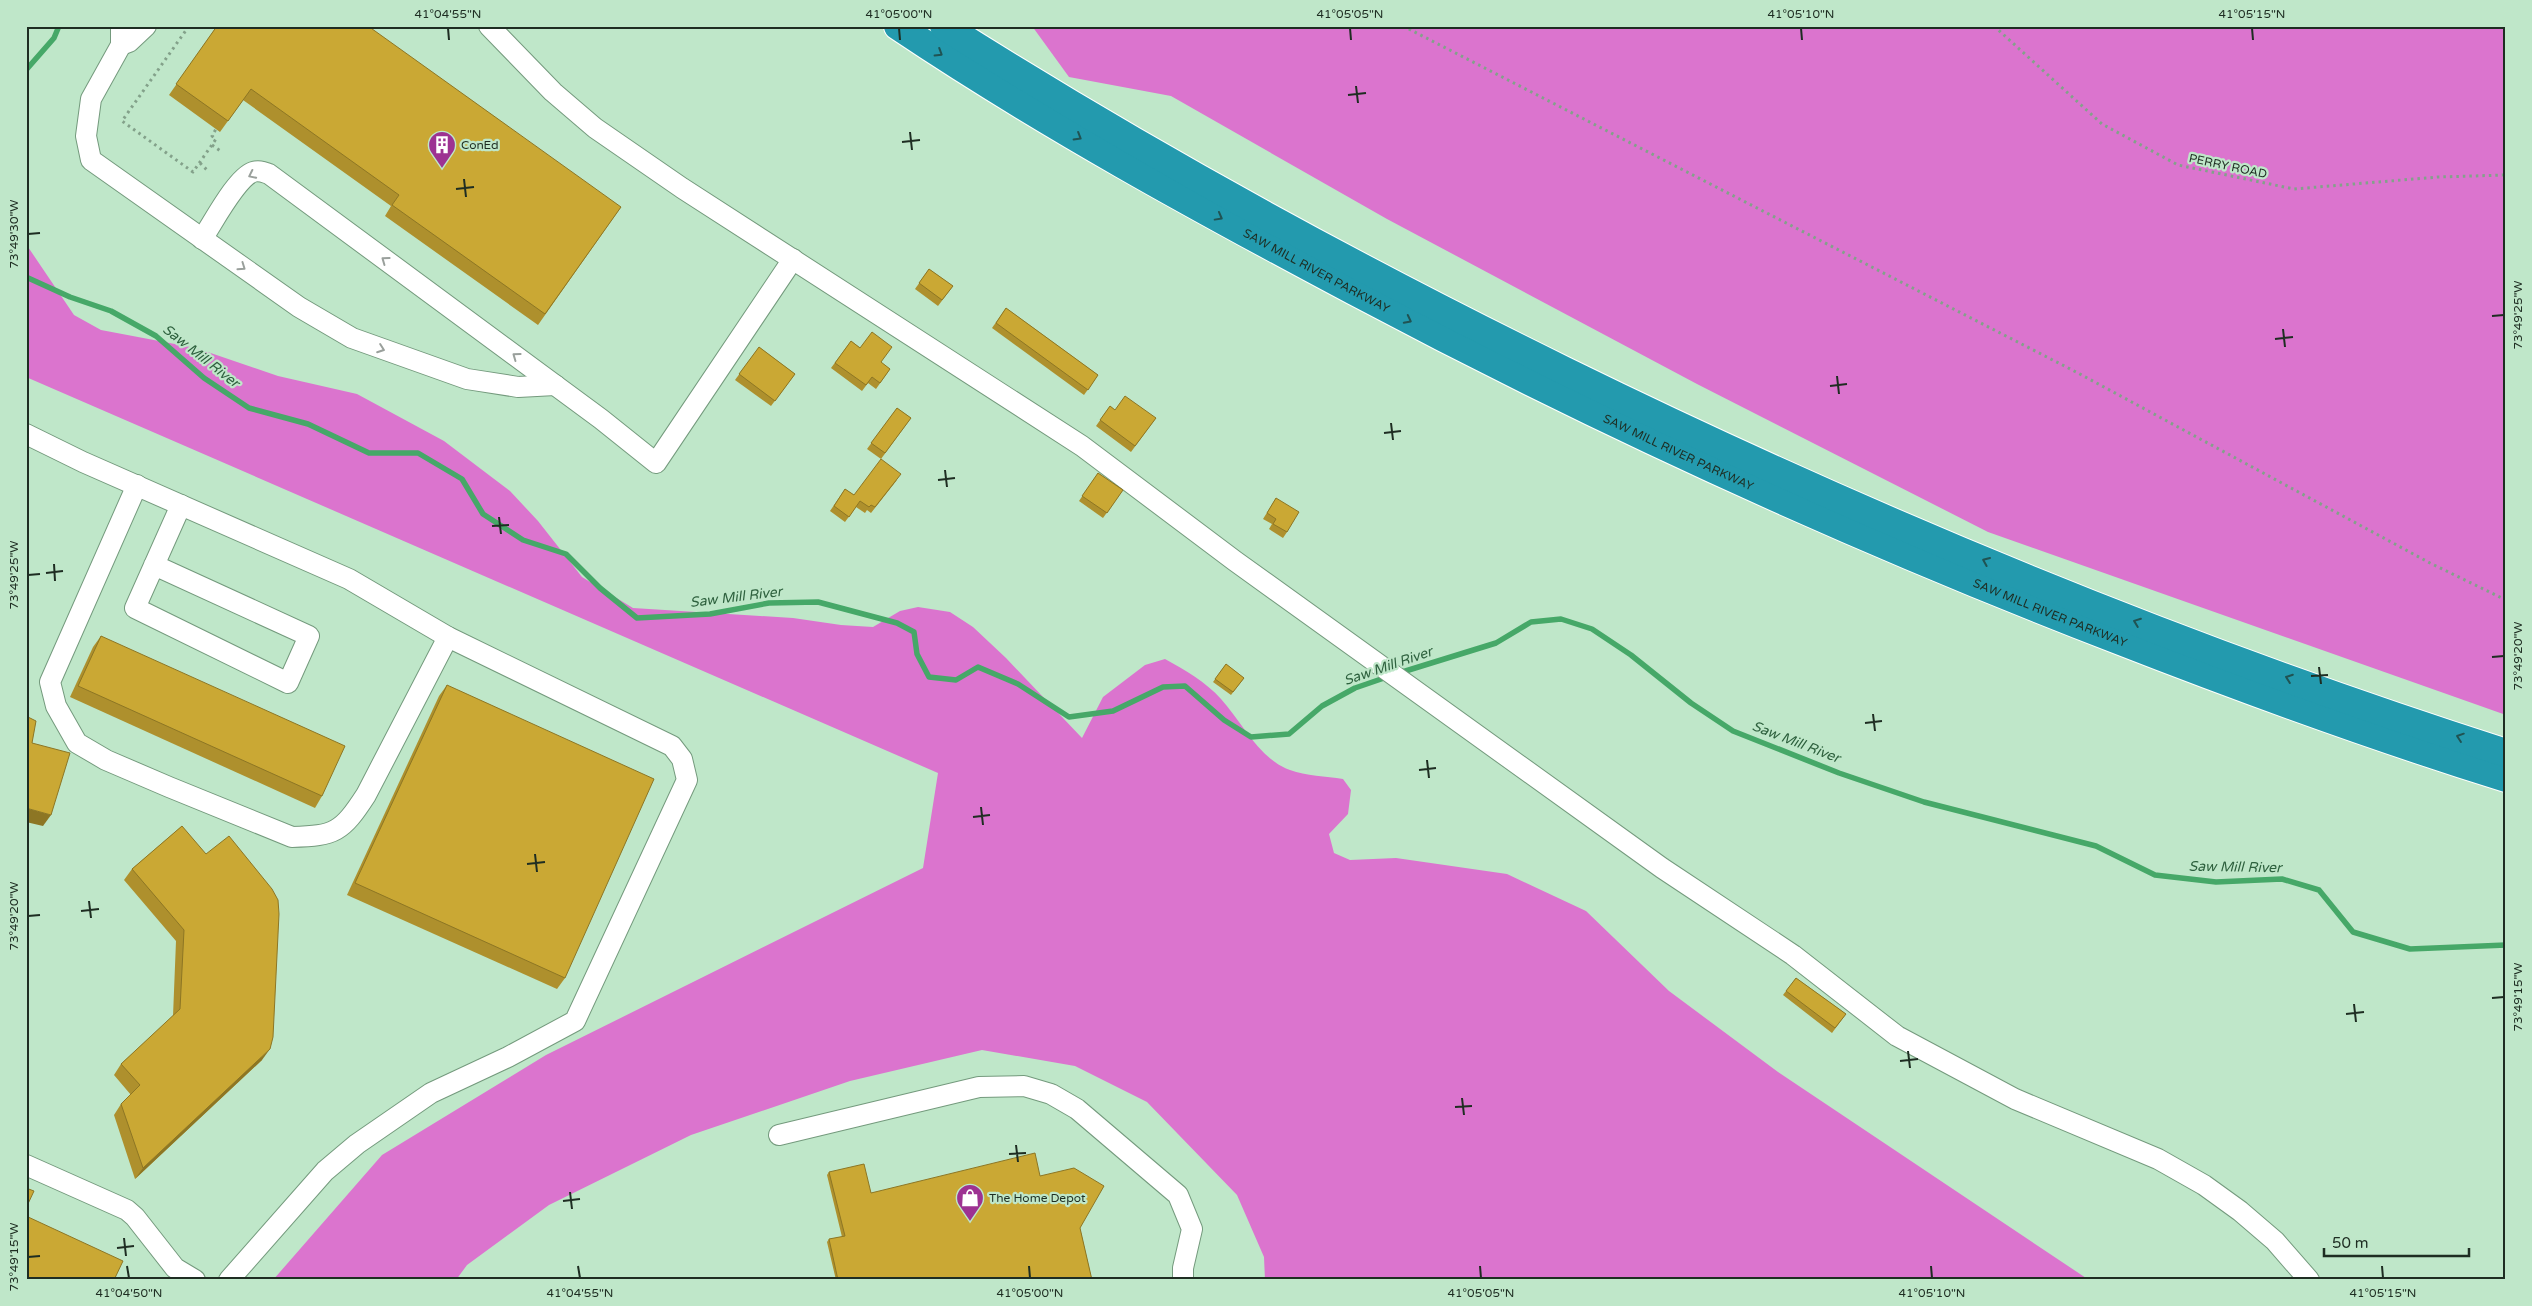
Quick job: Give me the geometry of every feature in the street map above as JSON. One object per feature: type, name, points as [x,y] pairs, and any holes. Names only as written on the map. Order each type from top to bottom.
[{"type":"highway","name":"SAW MILL RIVER PARKWAY","points":[[898,26],[1091,144],[1276,249],[1463,348],[1630,430],[1815,515],[2019,601],[2265,696],[2506,778]]},
{"type":"highway","name":"SAW MILL RIVER PARKWAY","points":[[944,26],[1093,118],[1337,255],[1469,324],[1680,427],[1873,513],[2069,595],[2299,682],[2506,752]]},
{"type":"lane","points":[[146,26],[129,42],[121,35],[92,99],[86,136],[91,160],[299,308],[352,338],[467,379],[518,387],[555,385]]},
{"type":"lane","points":[[489,26],[553,92],[595,128],[682,188],[1082,446],[1235,561],[1662,868],[1793,955],[1897,1036],[2015,1098],[2158,1159],[2204,1184],[2275,1241],[2309,1280]]},
{"type":"lane","points":[[202,238],[240,182],[252,172],[259,171],[268,174],[555,385],[656,463],[793,260]]},
{"type":"lane","points":[[26,434],[349,579],[448,637],[672,746],[682,759],[687,780],[575,1021],[508,1058],[431,1093],[357,1144],[325,1171],[229,1280]]},
{"type":"lane","points":[[137,485],[50,682],[56,706],[77,743],[106,760],[292,836],[318,836],[334,833],[353,815],[366,795],[448,637]]},
{"type":"lane","points":[[154,565],[309,636],[288,683],[135,608],[154,565],[181,505]]},
{"type":"lane","points":[[778,1135],[979,1087],[1024,1086],[1050,1094],[1077,1109],[1178,1195],[1192,1229],[1183,1268],[1183,1280]]},
{"type":"lane","points":[[26,1165],[127,1210],[135,1216],[175,1268],[195,1280]]},
{"type":"path","points":[[189,26],[122,121],[193,172],[216,139],[212,136],[216,130]]},
{"type":"path","points":[[1403,26],[2078,373],[2430,563],[2506,600]]},
{"type":"path","name":"PERRY ROAD","points":[[1994,26],[2102,124],[2178,165],[2294,189],[2438,177],[2506,174]]},
{"type":"path","points":[[212,145],[222,152]]},
{"type":"path","points":[[200,163],[207,170]]},
{"type":"shaded area","points":[[1032,26],[2506,26],[2506,715],[1988,532],[1697,384],[1387,219],[1171,96],[1069,77]]},
{"type":"shaded area","points":[[26,244],[74,315],[101,330],[196,348],[278,376],[357,394],[444,441],[510,491],[538,521],[582,577],[633,608],[793,618],[841,625],[873,627],[900,611],[918,607],[950,612],[973,627],[1006,658],[1082,738],[1103,697],[1145,665],[1165,659],[1209,687],[1229,708],[1260,749],[1279,765],[1303,774],[1343,779],[1351,790],[1348,814],[1329,834],[1334,853],[1350,860],[1396,858],[1507,874],[1586,911],[1669,991],[1778,1072],[2089,1280],[1265,1280],[1264,1257],[1237,1195],[1147,1102],[1075,1066],[982,1050],[850,1081],[691,1135],[549,1205],[467,1265],[456,1280],[273,1280],[382,1155],[546,1055],[923,868],[938,773],[26,377]]},
{"type":"building","name":"ConEd","points":[[217,26],[368,26],[621,207],[545,314],[392,205],[399,195],[251,89],[228,121],[176,84]]},
{"type":"building","points":[[929,269],[953,286],[942,300],[919,283]]},
{"type":"building","points":[[1006,308],[1098,375],[1088,390],[996,323]]},
{"type":"building","points":[[872,332],[892,347],[881,362],[890,369],[880,383],[872,377],[866,385],[835,363],[851,341],[860,348]]},
{"type":"building","points":[[759,347],[795,374],[775,401],[739,374]]},
{"type":"building","points":[[1125,396],[1156,418],[1135,446],[1100,420],[1110,406],[1115,410]]},
{"type":"building","points":[[897,408],[911,418],[885,453],[871,443]]},
{"type":"building","points":[[881,459],[901,474],[875,507],[871,505],[869,507],[860,501],[849,517],[834,506],[845,489],[854,495]]},
{"type":"building","points":[[1098,473],[1123,490],[1107,513],[1082,496]]},
{"type":"building","points":[[1276,498],[1299,512],[1287,532],[1273,524],[1276,519],[1267,513]]},
{"type":"building","points":[[101,636],[345,746],[322,796],[78,686]]},
{"type":"building","points":[[1226,664],[1244,678],[1233,692],[1215,679]]},
{"type":"building","points":[[447,685],[654,779],[565,978],[355,883]]},
{"type":"building","points":[[26,716],[36,721],[32,743],[70,753],[51,815],[26,808]]},
{"type":"building","points":[[182,826],[206,854],[229,836],[272,889],[278,900],[279,914],[273,1037],[270,1049],[143,1168],[121,1104],[140,1085],[121,1064],[180,1009],[184,930],[132,869]]},
{"type":"building","points":[[1796,978],[1846,1014],[1835,1028],[1786,991]]},
{"type":"building","name":"The Home Depot","points":[[1035,1153],[1040,1176],[1074,1168],[1104,1186],[1080,1228],[1092,1280],[838,1280],[829,1239],[845,1236],[829,1172],[864,1164],[871,1193]]},
{"type":"building","points":[[26,1188],[34,1191],[26,1208]]},
{"type":"building","points":[[26,1216],[123,1261],[114,1280],[35,1280],[26,1276]]},
{"type":"waterway","name":"Saw Mill River","points":[[26,70],[54,38],[59,26]]},
{"type":"waterway","name":"Saw Mill River","points":[[26,277],[70,297],[111,311],[156,336],[204,378],[249,408],[308,424],[369,453],[418,453],[462,479],[483,514],[523,540],[566,554],[600,588],[637,618],[710,614],[769,603],[818,602],[897,623],[914,632],[917,654],[929,677],[956,680],[978,667],[1018,684],[1069,717],[1113,711],[1163,687],[1185,686],[1224,720],[1251,737],[1289,734],[1322,706],[1355,688],[1387,677]]},
{"type":"waterway","name":"Saw Mill River","points":[[1399,673],[1496,643],[1531,622],[1561,619],[1592,629],[1631,655],[1691,703],[1733,731],[1839,773],[1924,802],[2096,846],[2155,875],[2216,882],[2282,879],[2319,890],[2353,932],[2410,949],[2506,945]]},
{"type":"place","name":"ConEd","points":[[442,169]]},
{"type":"place","name":"The Home Depot","points":[[970,1222]]}]
